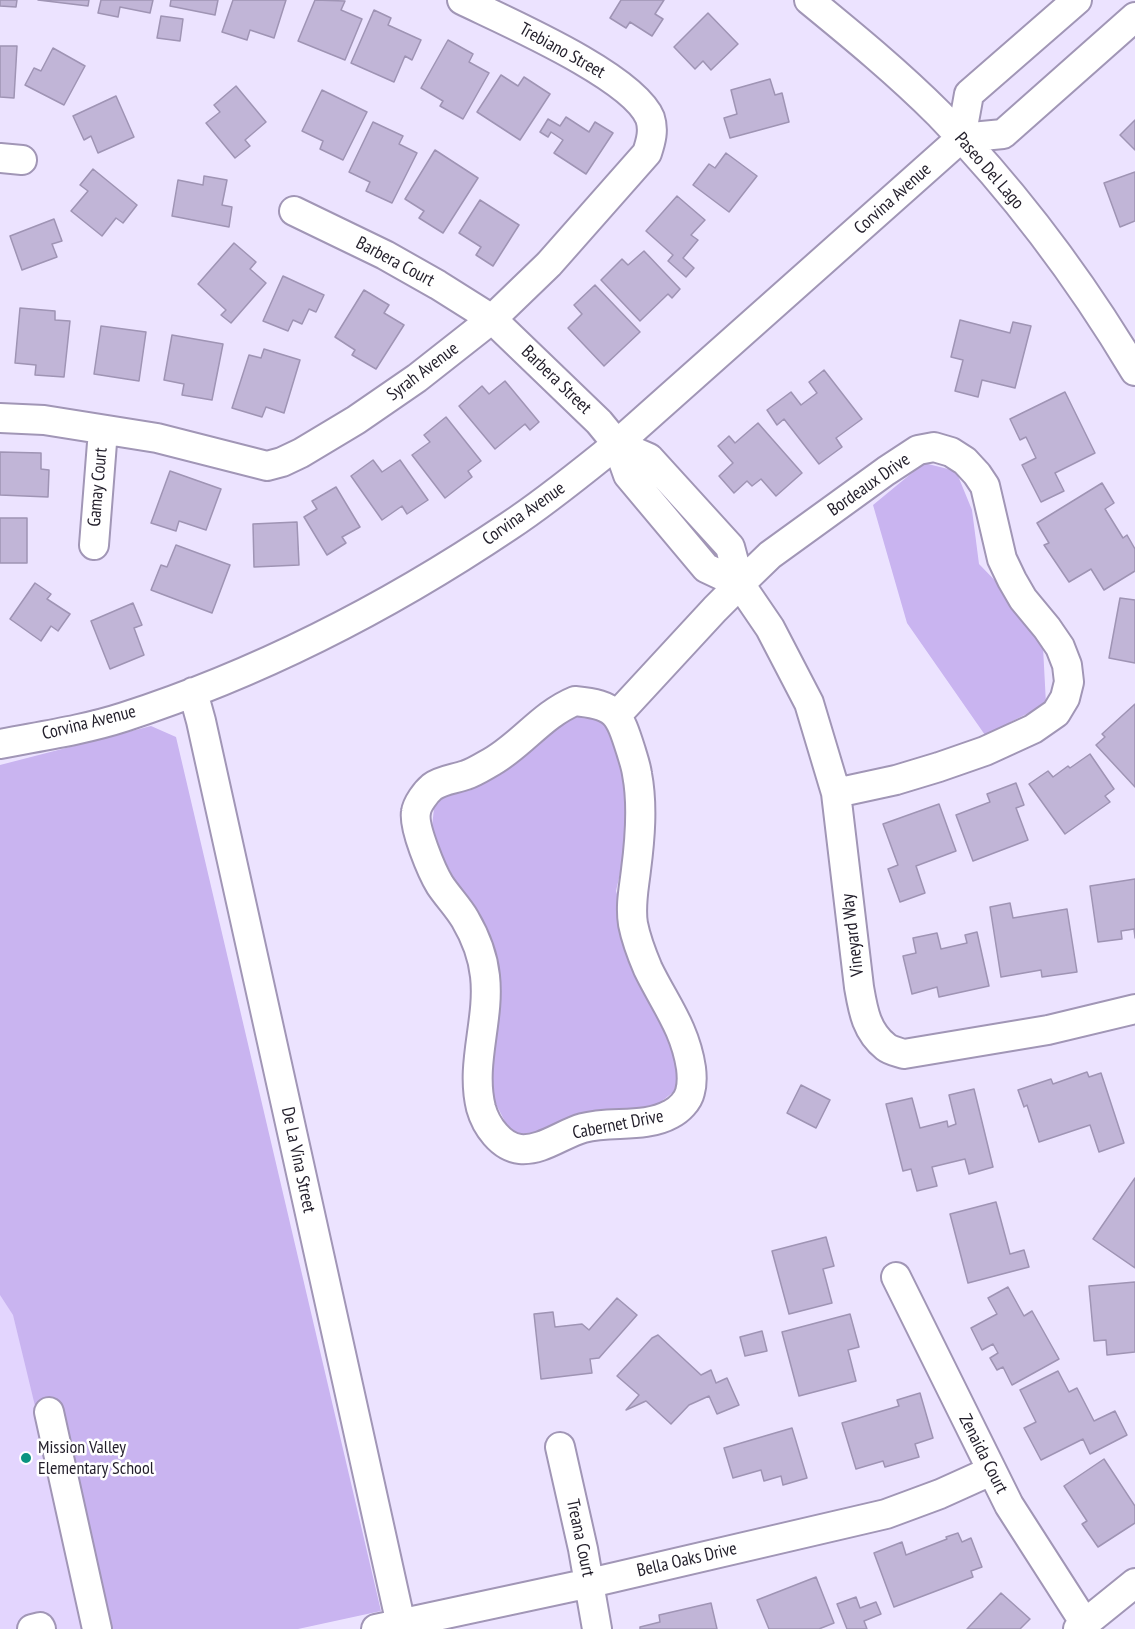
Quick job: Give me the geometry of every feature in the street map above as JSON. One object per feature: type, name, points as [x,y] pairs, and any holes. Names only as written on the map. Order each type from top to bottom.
[{"type":"street","name":"Trebiano Street","points":[[462,0],[559,48],[616,81],[639,100],[650,118]]},
{"type":"street","name":"Paseo Del Lago","points":[[808,0],[878,58],[961,138],[1018,204],[1060,258],[1100,315],[1135,371]]},
{"type":"street","points":[[1077,0],[969,94],[961,138],[1003,134],[1135,18]]},
{"type":"street","name":"Syrah Avenue","points":[[0,418],[44,420],[157,438],[267,466],[282,462],[356,420],[417,378],[492,319],[556,256],[647,153],[653,133],[650,118]]},
{"type":"street","name":"Corvina Avenue","points":[[0,744],[63,732],[122,717],[193,692],[272,660],[400,593],[461,557],[511,525],[617,444],[961,138]]},
{"type":"street","name":"Barbera Court","points":[[294,211],[394,260],[492,319]]},
{"type":"street","name":"Barbera Street","points":[[492,319],[598,422],[617,444]]},
{"type":"street","name":"Gamay Court","points":[[94,545],[103,430]]},
{"type":"street","points":[[617,444],[628,475],[706,568],[740,584]]},
{"type":"street","name":"Bordeaux Drive","points":[[617,715],[740,584],[771,555],[918,450],[934,447],[951,452],[965,461],[985,486],[1002,559],[1023,599],[1060,647],[1067,665],[1069,682],[1065,698],[1056,713],[1033,729],[986,751],[896,780],[836,793]]},
{"type":"street","name":"Vineyard Way","points":[[740,584],[770,628],[809,703],[836,793],[859,987],[864,1017],[873,1033],[887,1048],[904,1054],[1048,1030],[1135,1009]]},
{"type":"street","name":"De La Vina Street","points":[[193,692],[204,733],[393,1627]]},
{"type":"street","name":"Cabernet Drive","points":[[575,701],[590,702],[607,707],[617,715],[624,728],[637,773],[640,801],[639,833],[631,898],[633,923],[640,950],[685,1040],[692,1077],[690,1093],[684,1104],[672,1114],[654,1121],[629,1124],[610,1123],[583,1128],[534,1148],[519,1149],[503,1143],[490,1128],[482,1110],[478,1076],[485,975],[477,943],[465,918],[439,884],[426,856],[418,832],[415,812],[422,798],[432,786],[467,775],[495,760],[560,707],[575,701]]},
{"type":"street","name":"Zenaida Court","points":[[896,1277],[1009,1505],[1081,1626]]},
{"type":"street","points":[[49,1412],[97,1629]]},
{"type":"street","name":"Treana Court","points":[[560,1448],[590,1583],[597,1629]]},
{"type":"street","name":"Bella Oaks Drive","points":[[393,1627],[886,1514],[992,1471]]},
{"type":"street","points":[[1081,1626],[1135,1583]]},
{"type":"street","points":[[32,1629],[41,1629]]},
{"type":"shaded area","points":[[924,463],[956,471],[972,510],[979,564],[1011,597],[1043,647],[1046,704],[985,735],[907,623],[873,505]]},
{"type":"shaded area","points":[[577,712],[602,717],[630,748],[631,826],[616,891],[649,996],[692,1077],[647,1113],[519,1149],[478,1069],[469,906],[431,835],[435,800],[517,762]]},
{"type":"shaded area","points":[[151,726],[176,737],[381,1611],[298,1629],[89,1629],[13,1315],[0,1295],[0,765]]},
{"type":"shaded area","name":"Mission Valley Elementary School","points":[[0,1273],[13,1288],[90,1629],[0,1629]]},
{"type":"building","points":[[0,0],[17,0],[16,7],[0,6]]},
{"type":"building","points":[[38,0],[89,0],[88,6]]},
{"type":"building","points":[[101,0],[153,0],[150,13],[120,7],[118,17],[98,13]]},
{"type":"building","points":[[171,0],[218,0],[215,15],[170,6]]},
{"type":"building","points":[[233,0],[286,0],[274,38],[250,30],[247,40],[222,32]]},
{"type":"building","points":[[315,0],[345,1],[341,10],[362,19],[345,60],[298,41]]},
{"type":"building","points":[[621,0],[664,0],[655,14],[663,19],[652,36],[630,22],[626,28],[610,18]]},
{"type":"building","points":[[374,10],[391,18],[388,25],[421,40],[412,60],[405,56],[394,82],[351,63]]},
{"type":"building","points":[[708,13],[738,44],[711,70],[703,61],[695,69],[674,47]]},
{"type":"building","points":[[161,16],[183,19],[180,41],[157,38]]},
{"type":"building","points":[[448,40],[473,54],[469,62],[489,73],[463,119],[440,106],[443,101],[421,88]]},
{"type":"building","points":[[0,46],[17,46],[14,98],[0,97]]},
{"type":"building","points":[[53,48],[85,66],[64,105],[25,85],[34,68],[41,71]]},
{"type":"building","points":[[501,75],[518,86],[524,77],[550,94],[520,140],[477,112]]},
{"type":"building","points":[[770,79],[775,95],[782,93],[789,122],[730,138],[724,118],[737,114],[731,90]]},
{"type":"building","points":[[236,86],[266,122],[245,140],[250,146],[235,158],[206,123],[220,112],[214,105]]},
{"type":"building","points":[[322,90],[367,112],[343,160],[320,149],[323,141],[302,131]]},
{"type":"building","points":[[116,96],[134,137],[98,153],[91,136],[84,140],[73,116]]},
{"type":"building","points":[[566,117],[589,132],[595,122],[613,133],[586,174],[554,153],[563,140],[551,132],[548,137],[540,132],[548,119],[560,126]]},
{"type":"building","points":[[1135,120],[1135,150],[1120,135]]},
{"type":"building","points":[[373,122],[403,136],[399,144],[417,153],[392,203],[366,191],[370,182],[349,172]]},
{"type":"building","points":[[435,150],[478,178],[443,233],[419,218],[424,211],[405,199]]},
{"type":"building","points":[[726,153],[757,176],[729,212],[693,185],[709,164],[715,168]]},
{"type":"building","points":[[93,169],[137,205],[123,223],[116,218],[102,236],[71,211],[88,191],[80,185]]},
{"type":"building","points":[[1135,172],[1135,221],[1120,227],[1104,183]]},
{"type":"building","points":[[204,176],[227,180],[222,205],[232,207],[229,227],[172,216],[178,180],[203,185]]},
{"type":"building","points":[[677,196],[705,220],[691,235],[698,240],[683,258],[694,268],[686,277],[668,261],[673,255],[646,231]]},
{"type":"building","points":[[480,200],[519,225],[493,266],[476,255],[481,247],[459,233]]},
{"type":"building","points":[[54,219],[62,241],[52,244],[57,257],[22,270],[10,236]]},
{"type":"building","points":[[234,243],[256,262],[250,269],[266,283],[231,323],[221,315],[226,310],[198,284]]},
{"type":"building","points":[[644,251],[680,289],[672,298],[668,294],[640,321],[601,280],[622,259],[628,265]]},
{"type":"building","points":[[283,276],[324,295],[316,312],[309,309],[302,324],[293,320],[288,331],[263,321]]},
{"type":"building","points":[[595,285],[640,332],[604,366],[568,328],[582,314],[574,305]]},
{"type":"building","points":[[364,290],[389,305],[384,313],[404,325],[376,369],[352,355],[355,350],[335,337]]},
{"type":"building","points":[[20,308],[55,311],[55,320],[70,321],[64,377],[35,375],[36,365],[15,363]]},
{"type":"building","points":[[960,320],[1010,333],[1013,322],[1031,326],[1015,388],[982,380],[978,397],[955,391],[963,360],[951,357]]},
{"type":"building","points":[[101,326],[146,332],[139,381],[94,374]]},
{"type":"building","points":[[172,335],[223,344],[212,400],[182,395],[184,384],[164,380]]},
{"type":"building","points":[[264,349],[300,360],[284,413],[266,407],[262,417],[232,408],[249,355],[261,358]]},
{"type":"building","points":[[824,370],[862,419],[836,438],[842,447],[819,464],[784,419],[777,425],[767,410],[791,392],[801,405],[817,393],[809,382]]},
{"type":"building","points":[[505,381],[539,422],[530,430],[525,424],[495,449],[459,406],[482,386],[489,394]]},
{"type":"building","points":[[1065,392],[1095,453],[1055,473],[1064,491],[1041,502],[1022,465],[1036,458],[1026,437],[1020,440],[1010,419]]},
{"type":"building","points":[[446,417],[481,461],[468,471],[472,477],[445,498],[412,455],[430,442],[424,435]]},
{"type":"building","points":[[758,423],[802,473],[776,496],[761,479],[752,486],[747,481],[734,493],[719,476],[733,463],[718,446],[729,436],[735,443]]},
{"type":"building","points":[[0,452],[41,453],[41,469],[49,470],[48,497],[0,495]]},
{"type":"building","points":[[373,460],[382,472],[400,460],[428,500],[407,514],[402,506],[382,520],[351,476]]},
{"type":"building","points":[[170,471],[221,489],[206,530],[179,521],[176,531],[151,523]]},
{"type":"building","points":[[1102,483],[1114,503],[1105,509],[1123,538],[1127,535],[1135,549],[1135,571],[1104,590],[1091,569],[1069,582],[1044,545],[1049,543],[1037,523]]},
{"type":"building","points":[[336,487],[360,527],[342,537],[346,543],[327,555],[304,517],[317,509],[312,501]]},
{"type":"building","points":[[0,518],[27,518],[27,563],[0,563]]},
{"type":"building","points":[[297,522],[299,565],[254,567],[253,524]]},
{"type":"building","points":[[176,545],[230,565],[212,613],[151,590],[161,565],[167,567]]},
{"type":"building","points":[[35,583],[51,594],[47,599],[70,614],[58,631],[51,626],[41,641],[10,619]]},
{"type":"building","points":[[1120,598],[1135,600],[1135,663],[1109,658]]},
{"type":"building","points":[[133,603],[142,625],[134,628],[144,655],[110,669],[91,621]]},
{"type":"building","points":[[1135,704],[1135,787],[1096,745],[1105,737],[1102,734]]},
{"type":"building","points":[[1090,754],[1114,789],[1105,796],[1110,802],[1065,834],[1029,784],[1048,771],[1053,777]]},
{"type":"building","points":[[1016,783],[1024,805],[1016,808],[1028,840],[973,861],[956,815],[990,802],[987,794]]},
{"type":"building","points":[[939,804],[956,851],[916,866],[925,893],[900,902],[888,869],[898,865],[883,824]]},
{"type":"building","points":[[1135,879],[1135,938],[1134,929],[1121,931],[1122,939],[1098,942],[1090,886]]},
{"type":"building","points":[[1010,903],[1013,918],[1067,909],[1077,972],[1042,977],[1041,970],[1001,977],[990,907]]},
{"type":"building","points":[[977,932],[989,986],[939,997],[937,987],[912,994],[903,956],[916,953],[913,938],[937,933],[941,949],[967,943],[965,935]]},
{"type":"building","points":[[1087,1072],[1089,1077],[1101,1073],[1124,1143],[1099,1152],[1090,1125],[1039,1142],[1027,1105],[1024,1107],[1018,1090],[1051,1079],[1053,1084]]},
{"type":"building","points":[[801,1085],[830,1100],[816,1128],[787,1113]]},
{"type":"building","points":[[974,1089],[993,1167],[969,1174],[965,1159],[932,1167],[937,1186],[917,1191],[911,1169],[903,1171],[886,1104],[912,1098],[920,1128],[947,1121],[948,1127],[956,1124],[949,1095]]},
{"type":"building","points":[[1135,1178],[1135,1268],[1093,1239]]},
{"type":"building","points":[[996,1202],[1010,1254],[1024,1250],[1029,1267],[968,1283],[950,1214]]},
{"type":"building","points":[[826,1237],[834,1266],[823,1269],[832,1303],[789,1314],[772,1251]]},
{"type":"building","points":[[1135,1282],[1135,1352],[1107,1355],[1106,1340],[1094,1341],[1089,1286]]},
{"type":"building","points":[[1008,1287],[1024,1316],[1032,1311],[1059,1359],[1012,1385],[1003,1367],[997,1370],[990,1358],[998,1353],[993,1344],[982,1350],[971,1328],[997,1314],[988,1298]]},
{"type":"building","points":[[617,1298],[637,1315],[599,1358],[590,1359],[592,1373],[541,1379],[534,1314],[553,1312],[555,1327],[582,1324],[589,1330]]},
{"type":"building","points":[[850,1314],[859,1347],[848,1350],[856,1381],[799,1396],[782,1332]]},
{"type":"building","points":[[762,1331],[767,1351],[745,1356],[740,1337]]},
{"type":"building","points":[[658,1335],[701,1375],[711,1370],[716,1383],[727,1378],[739,1405],[717,1414],[709,1396],[689,1405],[671,1424],[646,1401],[626,1410],[639,1395],[617,1376],[652,1338]]},
{"type":"building","points":[[1058,1371],[1069,1392],[1077,1388],[1094,1421],[1115,1411],[1127,1435],[1090,1454],[1083,1439],[1041,1460],[1024,1428],[1036,1422],[1020,1390]]},
{"type":"building","points":[[920,1393],[933,1438],[915,1444],[919,1457],[885,1467],[883,1461],[856,1469],[842,1423],[899,1406],[897,1400]]},
{"type":"building","points":[[792,1428],[807,1478],[783,1485],[781,1476],[764,1481],[761,1470],[733,1478],[724,1448]]},
{"type":"building","points":[[1104,1459],[1135,1506],[1135,1523],[1098,1547],[1082,1524],[1087,1521],[1064,1486]]},
{"type":"building","points":[[958,1533],[962,1542],[971,1538],[982,1567],[971,1571],[973,1577],[894,1607],[874,1553],[902,1542],[906,1555]]},
{"type":"building","points":[[816,1577],[834,1623],[819,1629],[769,1629],[757,1600]]},
{"type":"building","points":[[1001,1593],[1030,1619],[1020,1629],[967,1629]]},
{"type":"building","points":[[856,1597],[860,1608],[876,1602],[881,1614],[864,1621],[867,1629],[847,1629],[837,1604]]},
{"type":"building","points":[[711,1603],[717,1629],[640,1629],[640,1627],[660,1622],[659,1615]]},
{"type":"place","name":"Mission Valley Elementary School","points":[[26,1458]]}]
